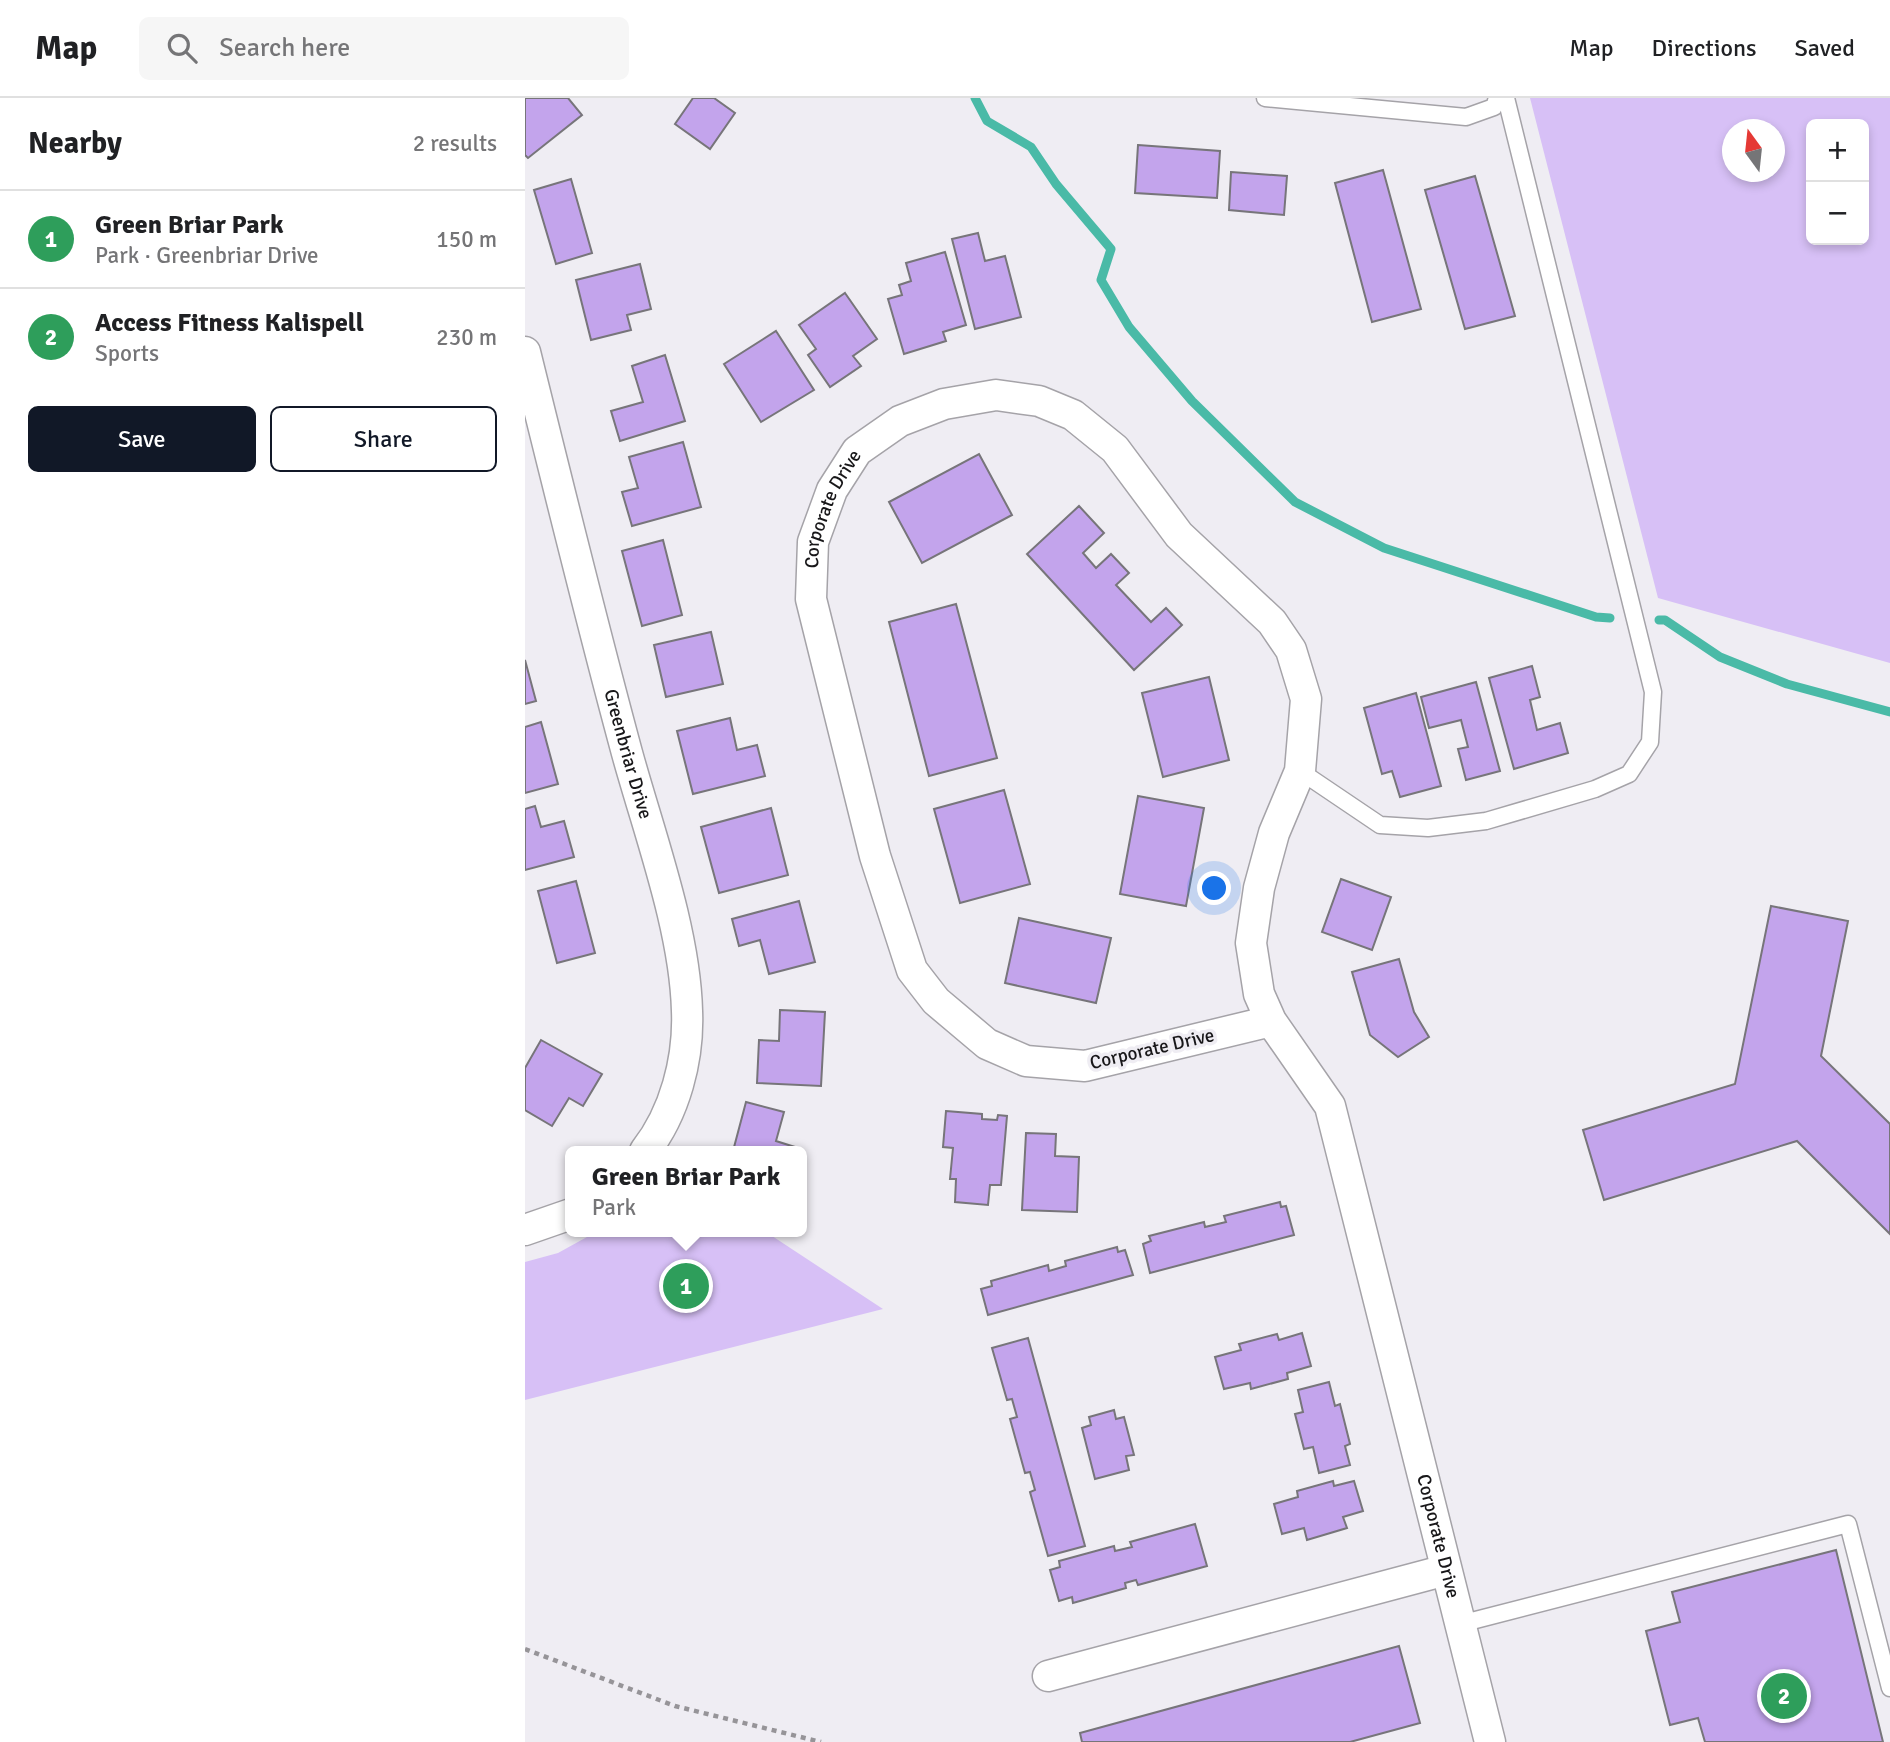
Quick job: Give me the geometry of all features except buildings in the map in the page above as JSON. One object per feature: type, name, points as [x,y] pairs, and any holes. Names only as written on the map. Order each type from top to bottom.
[{"type":"street","name":"Greenbriar Drive","points":[[525,352],[607,679],[674,925],[685,984],[687,1014],[681,1071],[663,1124],[648,1146]]},
{"type":"street","name":"Corporate Drive","points":[[1271,1021],[1085,1066],[1025,1061],[987,1044],[936,1001],[912,971],[875,856],[811,599],[813,542],[832,490],[857,451],[900,421],[944,404],[996,395],[1039,401],[1073,415],[1115,449],[1179,536],[1272,622],[1291,650],[1306,699],[1300,771],[1274,833],[1259,888],[1251,943],[1259,994],[1271,1021],[1330,1106],[1490,1742]]},
{"type":"street","points":[[525,1230],[565,1216]]},
{"type":"street","points":[[1048,1676],[1446,1570]]},
{"type":"lane","points":[[1265,98],[1467,117],[1494,107],[1497,98]]},
{"type":"lane","points":[[1300,771],[1380,825],[1428,828],[1486,821],[1595,789],[1629,774],[1650,742],[1653,692],[1506,98]]},
{"type":"lane","points":[[1460,1624],[1848,1524],[1890,1688]]},
{"type":"path","points":[[525,1649],[675,1706],[821,1742]]},
{"type":"shaded area","points":[[1530,98],[1890,98],[1890,663],[1658,598]]},
{"type":"shaded area","points":[[587,1237],[774,1237],[883,1309],[525,1400],[525,1262],[558,1253]]},
{"type":"waterway","points":[[975,98],[987,121],[1031,147],[1056,184],[1111,249],[1101,280],[1129,327],[1192,401],[1295,502],[1384,548],[1596,617],[1610,618]]},
{"type":"waterway","points":[[1659,620],[1665,620],[1720,657],[1787,684],[1890,712]]},
{"type":"place","name":"Green Briar Park","points":[[686,1286]]},
{"type":"place","name":"Access Fitness Kalispell","points":[[1784,1696]]}]
